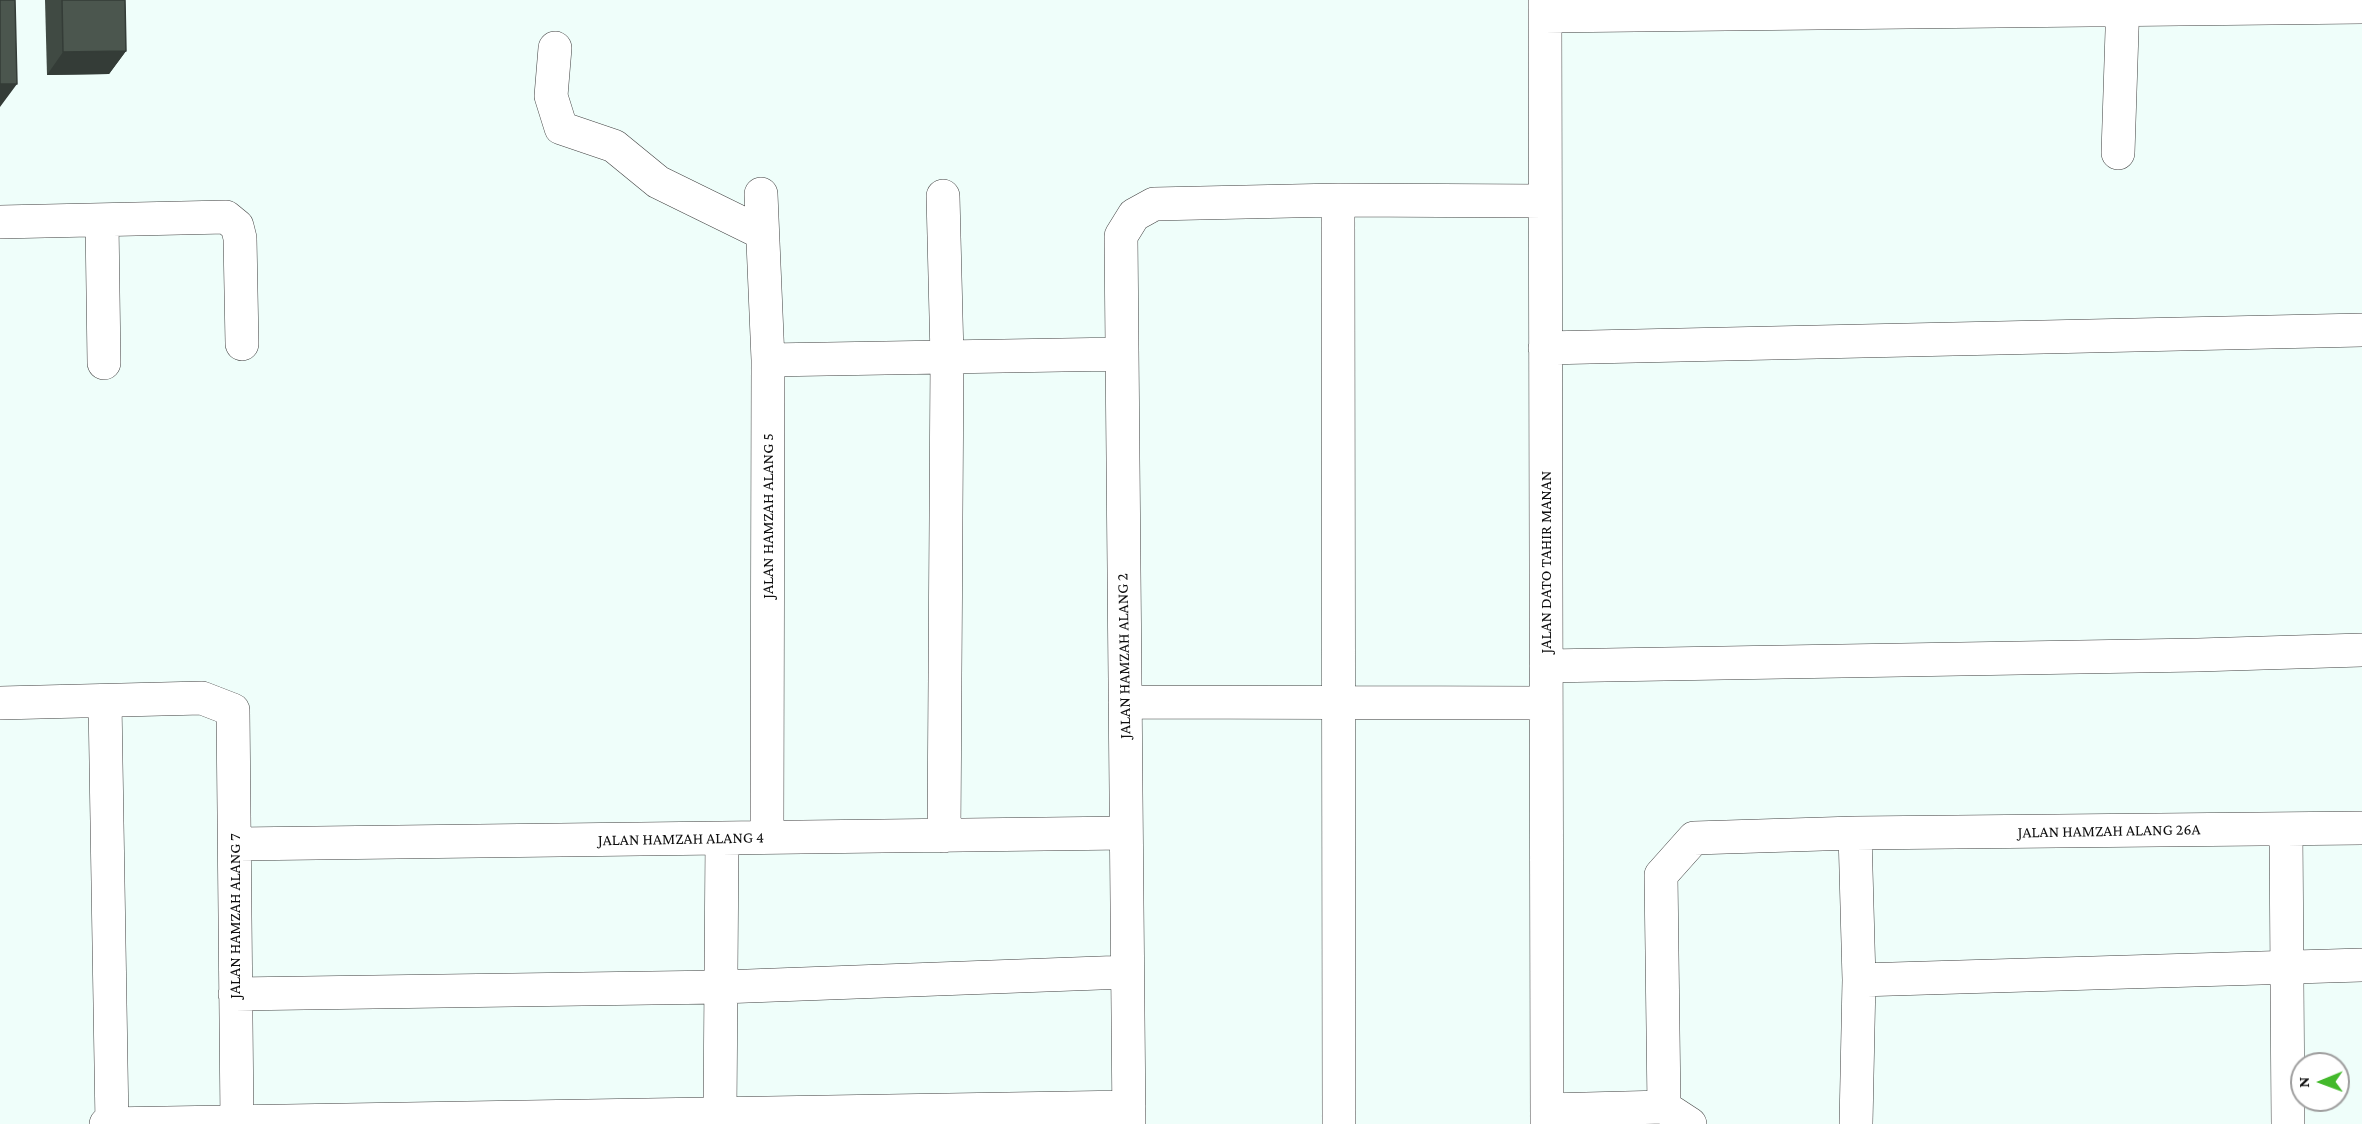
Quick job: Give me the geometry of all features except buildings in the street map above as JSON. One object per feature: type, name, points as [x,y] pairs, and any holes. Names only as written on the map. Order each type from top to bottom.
[{"type":"street","points":[[2118,153],[2123,5]]},
{"type":"street","points":[[1545,8],[2123,5],[2362,7]]},
{"type":"street","name":"JALAN DATO TAHIR MANAN","points":[[1545,8],[1547,1117]]},
{"type":"street","points":[[555,48],[551,96],[561,128],[614,146],[658,182],[762,233]]},
{"type":"street","name":"JALAN HAMZAH ALANG 5","points":[[761,194],[768,360],[767,837]]},
{"type":"street","points":[[943,196],[947,357],[944,836]]},
{"type":"street","points":[[1339,1124],[1338,200],[1545,201]]},
{"type":"street","name":"JALAN HAMZAH ALANG 2","points":[[1129,1115],[1120,236],[1134,215],[1154,204],[1338,200]]},
{"type":"street","points":[[0,222],[226,217],[237,226],[240,238],[242,344]]},
{"type":"street","points":[[102,221],[104,363]]},
{"type":"street","points":[[1545,348],[2362,330]]},
{"type":"street","points":[[768,360],[1121,354]]},
{"type":"street","points":[[1546,666],[2186,656],[2362,650]]},
{"type":"street","name":"JALAN HAMZAH ALANG 7","points":[[105,701],[202,698],[233,710],[237,1122]]},
{"type":"street","points":[[0,703],[105,701],[112,1124]]},
{"type":"street","points":[[1125,702],[1546,703]]},
{"type":"street","name":"JALAN HAMZAH ALANG 26A","points":[[1677,1116],[1661,875],[1694,838],[1855,833],[2362,828]]},
{"type":"street","points":[[2286,829],[2288,1124]]},
{"type":"street","name":"JALAN HAMZAH ALANG 4","points":[[236,844],[1126,833]]},
{"type":"street","points":[[1855,833],[1858,980],[1856,1124]]},
{"type":"street","points":[[720,1114],[722,838]]},
{"type":"street","points":[[1858,980],[2362,965]]},
{"type":"street","points":[[235,994],[721,987],[1128,972]]},
{"type":"street","points":[[106,1124],[720,1114],[859,1118],[1129,1115]]},
{"type":"street","points":[[1547,1117],[1677,1116]]}]
